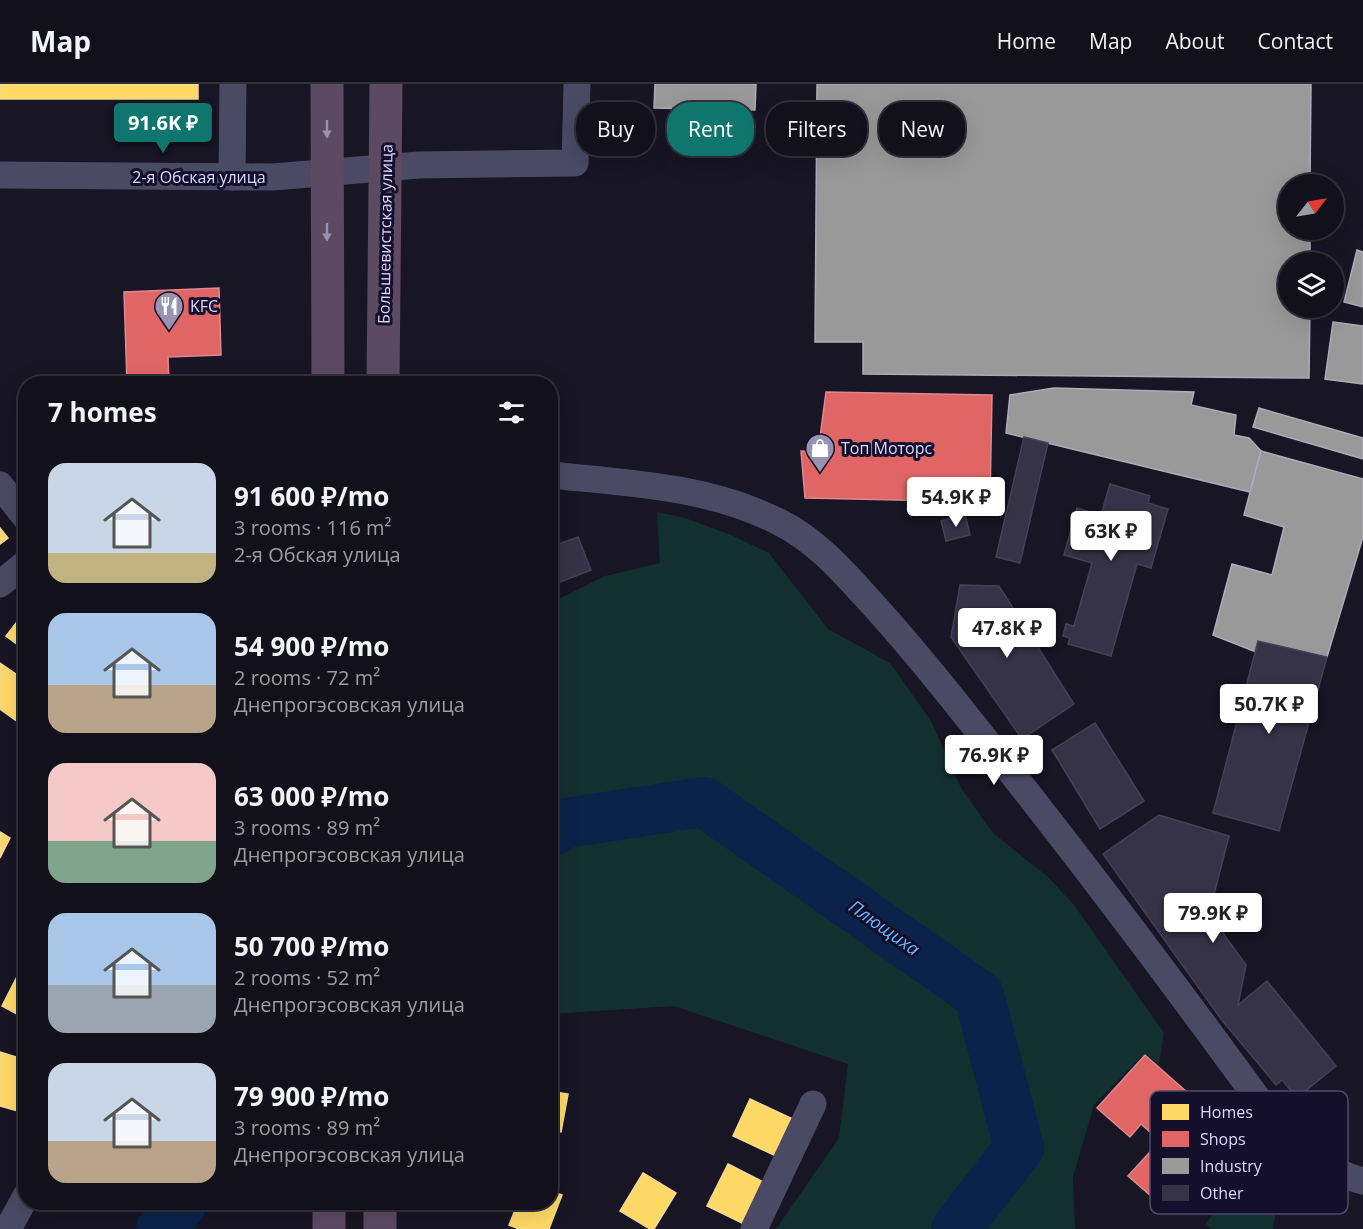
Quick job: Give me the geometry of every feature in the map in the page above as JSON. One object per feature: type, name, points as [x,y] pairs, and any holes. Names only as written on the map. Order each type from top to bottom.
[{"type":"highway","points":[[327,84],[328,376]]},
{"type":"highway","name":"Большевистская улица","points":[[382,376],[386,84]]},
{"type":"highway","points":[[329,1210],[329,1229]]},
{"type":"highway","points":[[380,1210],[380,1229]]},
{"type":"street","points":[[232,177],[233,84]]},
{"type":"street","name":"2-я Обская улица","points":[[0,175],[232,177],[327,174],[419,165],[575,163],[577,84]]},
{"type":"street","points":[[558,476],[716,497],[779,522],[814,544],[908,642],[1070,846],[1252,1091]]},
{"type":"street","points":[[0,484],[18,508]]},
{"type":"street","points":[[0,584],[18,569]]},
{"type":"street","points":[[754,1229],[813,1104]]},
{"type":"street","points":[[1348,1176],[1363,1180]]},
{"type":"street","points":[[8,1229],[18,1210]]},
{"type":"green space","points":[[657,512],[685,518],[731,535],[769,553],[828,629],[890,663],[931,721],[961,788],[993,833],[1048,877],[1074,905],[1164,1033],[1159,1065],[1145,1053],[1094,1105],[1073,1177],[1075,1229],[776,1229],[839,1138],[848,1064],[674,1006],[558,1014],[558,600],[605,576],[660,563]]},
{"type":"green space","points":[[1213,1214],[1275,1214],[1273,1229],[1211,1229],[1206,1224]]},
{"type":"building: Homes","points":[[0,84],[198,84],[198,99],[0,99]]},
{"type":"building: Homes","points":[[0,528],[8,538],[0,544]]},
{"type":"building: Homes","points":[[18,620],[18,645],[6,636]]},
{"type":"building: Homes","points":[[0,663],[18,675],[18,722],[0,709]]},
{"type":"building: Homes","points":[[0,832],[10,838],[0,858]]},
{"type":"building: Homes","points":[[18,975],[18,1015],[2,1006]]},
{"type":"building: Homes","points":[[0,1052],[18,1058],[18,1111],[0,1106]]},
{"type":"building: Homes","points":[[558,1092],[568,1094],[561,1132],[558,1131]]},
{"type":"building: Homes","points":[[750,1099],[793,1119],[776,1156],[733,1136]]},
{"type":"building: Homes","points":[[728,1164],[769,1185],[748,1226],[707,1206]]},
{"type":"building: Homes","points":[[643,1173],[676,1193],[654,1229],[650,1229],[620,1211]]},
{"type":"building: Homes","points":[[558,1194],[562,1195],[558,1205]]},
{"type":"building: Homes","points":[[515,1210],[556,1210],[549,1229],[519,1229],[509,1225]]},
{"type":"building: Shops","points":[[219,288],[221,355],[168,357],[169,376],[127,376],[124,292]]},
{"type":"building: Shops","points":[[826,392],[992,395],[990,502],[805,498],[801,451],[818,452]]},
{"type":"building: Shops","points":[[1145,1055],[1186,1091],[1150,1091],[1150,1132],[1141,1124],[1130,1137],[1097,1108]]},
{"type":"building: Shops","points":[[1150,1152],[1150,1195],[1128,1176]]},
{"type":"building: Industry","points":[[655,84],[756,84],[755,110],[754,102],[667,102],[667,108],[655,108]]},
{"type":"building: Industry","points":[[817,84],[1311,84],[1310,174],[1278,174],[1278,240],[1310,240],[1310,252],[1278,252],[1278,318],[1310,318],[1309,378],[863,374],[863,342],[815,342],[816,156],[867,156],[867,102],[817,102]]},
{"type":"building: Industry","points":[[1357,250],[1363,252],[1363,307],[1344,302]]},
{"type":"building: Industry","points":[[1333,322],[1363,326],[1363,384],[1325,379]]},
{"type":"building: Industry","points":[[1054,388],[1194,392],[1191,405],[1236,415],[1234,435],[1249,438],[1261,451],[1250,492],[1006,433],[1010,395]]},
{"type":"building: Industry","points":[[1259,408],[1363,438],[1363,459],[1253,427]]},
{"type":"building: Industry","points":[[1261,451],[1363,479],[1363,537],[1327,657],[1258,641],[1256,652],[1213,635],[1232,564],[1272,575],[1284,527],[1244,515]]},
{"type":"building: Other","points":[[1024,437],[1048,443],[1020,563],[996,557]]},
{"type":"building: Other","points":[[1110,484],[1150,496],[1148,503],[1168,509],[1151,568],[1137,564],[1111,656],[1068,644],[1070,638],[1063,636],[1066,624],[1074,626],[1092,563],[1064,555],[1077,508],[1101,515]]},
{"type":"building: Other","points":[[965,514],[970,535],[946,541],[941,521]]},
{"type":"building: Other","points":[[578,537],[591,570],[558,583],[558,544]]},
{"type":"building: Other","points":[[960,585],[999,586],[1074,704],[1022,739],[951,637]]},
{"type":"building: Other","points":[[1258,641],[1327,657],[1279,831],[1213,813]]},
{"type":"building: Other","points":[[1095,723],[1144,801],[1100,829],[1052,750]]},
{"type":"building: Other","points":[[1159,815],[1229,836],[1209,914],[1246,965],[1238,1005],[1267,981],[1336,1066],[1306,1091],[1291,1091],[1282,1080],[1276,1085],[1221,1019],[1103,854]]},
{"type":"waterway","name":"Плющиха","points":[[558,828],[566,823],[704,802],[979,995],[1019,1148],[956,1229]]},
{"type":"waterway","name":"Плющиха","points":[[161,1229],[176,1210]]},
{"type":"place","name":"KFC","points":[[169,332]]},
{"type":"place","name":"Топ Моторс","points":[[820,474]]}]
